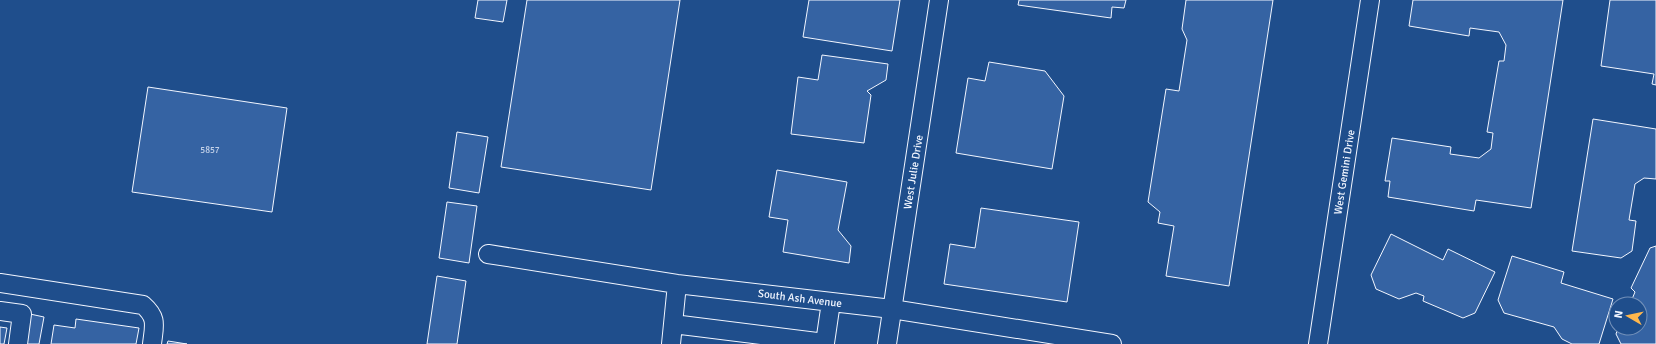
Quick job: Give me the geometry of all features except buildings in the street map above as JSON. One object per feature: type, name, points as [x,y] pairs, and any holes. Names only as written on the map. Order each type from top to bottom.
[{"type":"street","name":"West Julie Drive","points":[[887,344],[939,0]]},
{"type":"street","name":"West Gemini Drive","points":[[1318,344],[1370,0]]},
{"type":"street","name":"South Ash Avenue","points":[[488,254],[677,284],[892,309],[1112,344]]},
{"type":"street","points":[[0,283],[143,305],[152,313],[154,324],[152,344]]},
{"type":"street","points":[[671,344],[677,284]]},
{"type":"street","points":[[673,324],[825,343],[831,302]]},
{"type":"street","points":[[0,311],[22,314],[18,344]]}]
